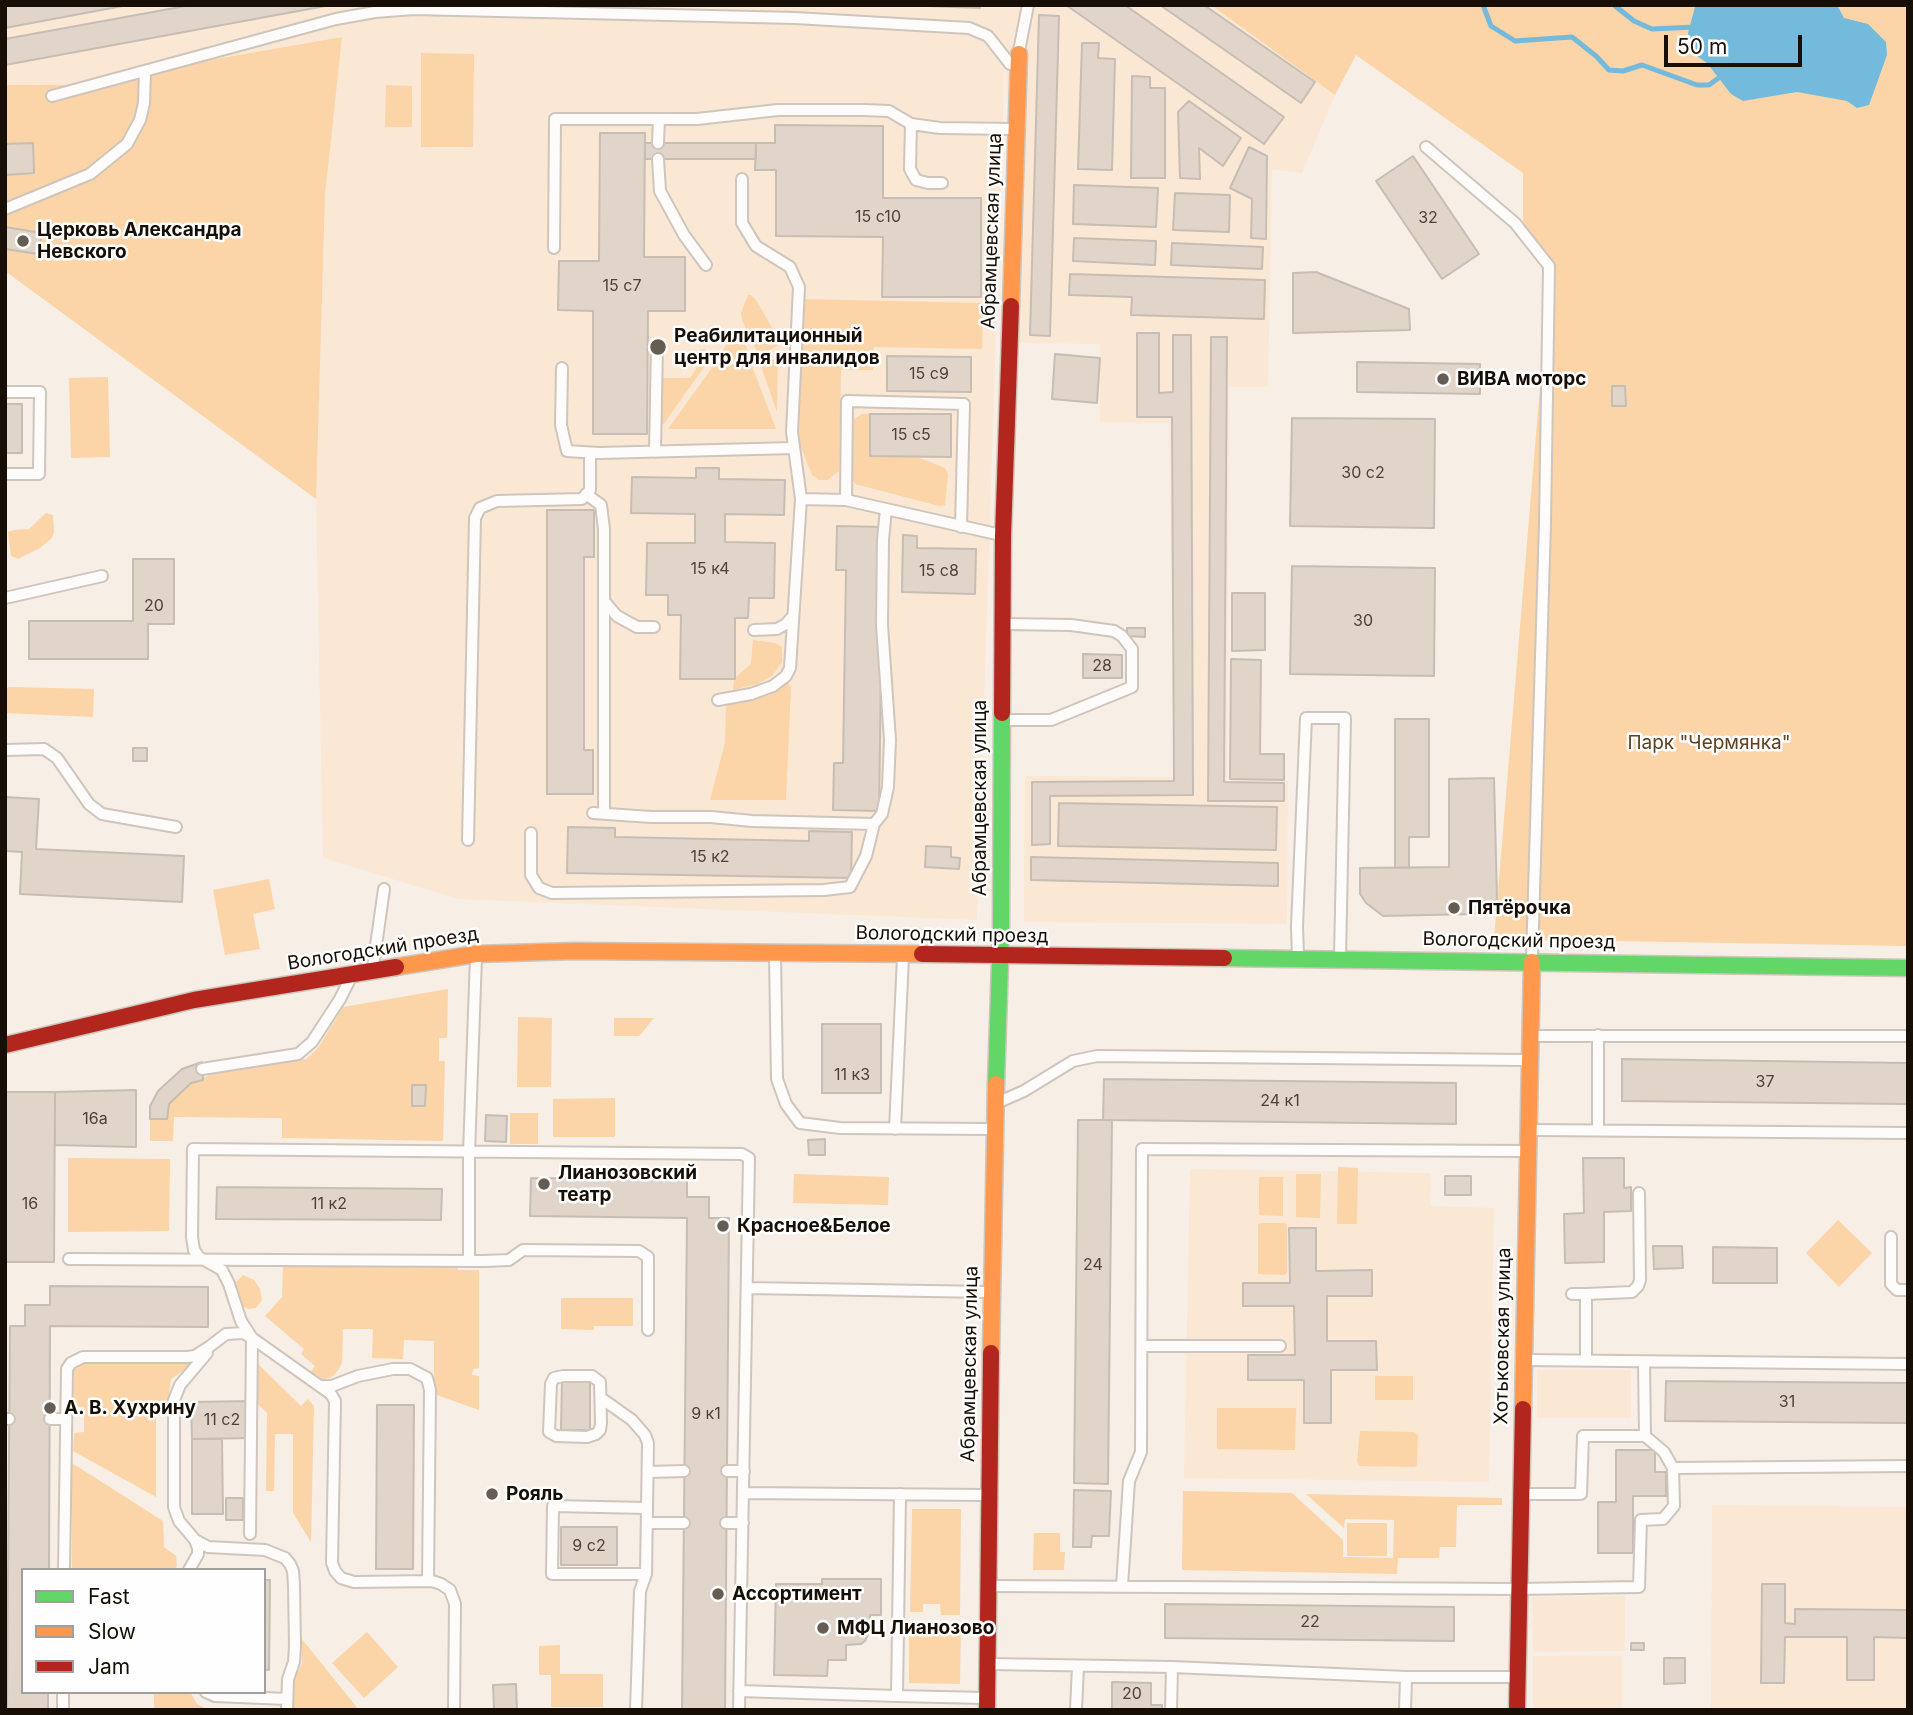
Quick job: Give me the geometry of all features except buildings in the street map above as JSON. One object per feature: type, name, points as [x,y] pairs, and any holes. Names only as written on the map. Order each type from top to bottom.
[{"type":"street","name":"Абрамцевская улица","points":[[987,1704],[992,1292],[1001,932],[1003,536],[1019,54]]},
{"type":"street","name":"Вологодский проезд","points":[[5,1045],[194,1000],[476,954],[575,951],[903,954],[1908,968]]},
{"type":"street","name":"Хотьковская улица","points":[[1517,1710],[1532,962]]},
{"type":"lane","points":[[1019,54],[1028,5]]},
{"type":"lane","points":[[52,96],[335,19],[414,9],[795,18],[969,28],[988,36],[1018,75]]},
{"type":"lane","points":[[5,209],[90,174],[127,144],[140,120],[144,103],[145,71]]},
{"type":"lane","points":[[554,248],[555,119],[697,119],[778,110],[863,110],[889,111],[911,124],[959,129],[1017,129]]},
{"type":"lane","points":[[659,119],[659,143]]},
{"type":"lane","points":[[911,124],[910,169],[916,180],[943,183]]},
{"type":"lane","points":[[1426,148],[1515,223],[1549,266],[1545,523],[1532,962]]},
{"type":"lane","points":[[659,159],[660,191],[684,235],[706,265]]},
{"type":"lane","points":[[718,700],[751,694],[773,685],[786,676],[790,668],[801,499],[792,432],[799,287],[790,267],[756,246],[742,223],[742,179]]},
{"type":"lane","points":[[656,452],[657,346]]},
{"type":"lane","points":[[562,368],[561,425],[567,451],[590,453],[794,448]]},
{"type":"lane","points":[[5,392],[40,392],[39,474],[5,474]]},
{"type":"lane","points":[[846,500],[847,401],[964,404],[961,527]]},
{"type":"lane","points":[[468,840],[475,517],[480,508],[496,500],[582,499],[590,490],[590,453]]},
{"type":"lane","points":[[586,494],[601,505],[604,529],[598,813],[765,822],[874,824]]},
{"type":"lane","points":[[801,499],[846,500],[1003,536]]},
{"type":"lane","points":[[531,834],[531,875],[539,888],[552,893],[824,890],[850,887],[866,856],[874,824],[882,814],[889,776],[890,740],[882,625],[886,509]]},
{"type":"lane","points":[[5,598],[102,576]]},
{"type":"lane","points":[[604,601],[617,616],[637,627],[654,628]]},
{"type":"lane","points":[[754,630],[777,629],[793,616]]},
{"type":"lane","points":[[1002,720],[1051,720],[1132,687],[1132,649],[1122,636],[1103,629],[1071,625],[1003,624]]},
{"type":"lane","points":[[777,629],[792,640]]},
{"type":"lane","points":[[1298,960],[1297,926],[1306,718],[1345,718],[1340,960]]},
{"type":"lane","points":[[5,750],[44,750],[57,758],[89,804],[102,814],[176,827]]},
{"type":"lane","points":[[373,970],[384,889]]},
{"type":"lane","points":[[469,1261],[476,954]]},
{"type":"lane","points":[[775,954],[778,1079],[786,1104],[800,1123],[821,1127],[996,1129]]},
{"type":"lane","points":[[895,1129],[903,954]]},
{"type":"lane","points":[[202,1069],[298,1054],[312,1042],[340,999],[352,973]]},
{"type":"lane","points":[[1598,1035],[1598,1130]]},
{"type":"lane","points":[[1530,1036],[1908,1036]]},
{"type":"lane","points":[[996,1103],[1024,1091],[1073,1061],[1097,1056],[1530,1060]]},
{"type":"lane","points":[[1528,1130],[1908,1133]]},
{"type":"lane","points":[[214,1694],[287,1704],[295,1646],[294,1585],[293,1571],[285,1558],[265,1550],[208,1547],[195,1540],[178,1521],[174,1507],[174,1400],[180,1385],[232,1321],[233,1293],[222,1270],[195,1252],[192,1241],[193,1149],[746,1155],[750,1161],[739,1710]]},
{"type":"lane","points":[[1122,1586],[1129,1480],[1142,1452],[1142,1149],[1528,1151]]},
{"type":"lane","points":[[1572,1294],[1632,1292],[1638,1286],[1639,1193]]},
{"type":"lane","points":[[1891,1237],[1891,1284],[1897,1290],[1908,1290]]},
{"type":"lane","points":[[69,1259],[505,1261],[528,1250],[643,1252],[648,1260],[648,1330]]},
{"type":"lane","points":[[250,1261],[242,1263],[234,1270],[231,1280],[241,1321],[252,1338],[250,1534]]},
{"type":"lane","points":[[747,1289],[992,1292]]},
{"type":"lane","points":[[1586,1294],[1586,1361]]},
{"type":"lane","points":[[64,1568],[67,1369],[75,1360],[101,1356],[195,1356],[226,1334],[236,1332],[252,1338],[331,1394],[335,1401]]},
{"type":"lane","points":[[1142,1346],[1280,1346]]},
{"type":"lane","points":[[1524,1360],[1908,1364]]},
{"type":"lane","points":[[1644,1362],[1645,1436]]},
{"type":"lane","points":[[318,1386],[332,1386],[393,1369],[410,1369],[423,1375],[429,1384],[428,1581]]},
{"type":"lane","points":[[595,1377],[601,1385],[601,1398],[601,1423],[596,1434],[587,1437],[556,1436],[549,1432],[550,1387],[554,1378],[595,1377]]},
{"type":"lane","points":[[347,1380],[337,1390],[335,1401],[332,1563],[341,1578],[354,1582],[428,1581],[447,1587],[452,1593],[455,1604],[454,1710]]},
{"type":"lane","points":[[601,1398],[632,1420],[645,1434],[648,1443],[646,1574],[640,1591],[636,1710]]},
{"type":"lane","points":[[50,1419],[66,1419]]},
{"type":"lane","points":[[987,1586],[1519,1589],[1639,1587],[1641,1520],[1663,1519],[1669,1514],[1674,1506],[1674,1468],[1664,1452],[1645,1436],[1583,1436],[1581,1494],[1521,1494]]},
{"type":"lane","points":[[1674,1468],[1908,1466]]},
{"type":"lane","points":[[649,1472],[684,1471]]},
{"type":"lane","points":[[727,1471],[744,1471]]},
{"type":"lane","points":[[743,1493],[990,1495]]},
{"type":"lane","points":[[897,1696],[900,1494]]},
{"type":"lane","points":[[646,1574],[552,1574],[553,1506],[647,1508]]},
{"type":"lane","points":[[647,1523],[684,1523]]},
{"type":"lane","points":[[726,1523],[743,1523]]},
{"type":"lane","points":[[190,1568],[198,1554],[195,1540]]},
{"type":"lane","points":[[986,1664],[1172,1667],[1406,1677],[1517,1677]]},
{"type":"lane","points":[[1076,1710],[1078,1666]]},
{"type":"lane","points":[[1171,1710],[1172,1667]]},
{"type":"lane","points":[[1405,1710],[1406,1677]]},
{"type":"lane","points":[[740,1691],[897,1696],[987,1704]]},
{"type":"shaded area","name":"Реабилитационный центр для инвалидов","points":[[5,5],[1211,5],[1335,95],[1302,173],[1272,169],[1268,387],[1229,387],[1227,781],[1288,781],[1287,924],[1024,922],[1025,776],[1174,777],[1169,423],[1100,422],[1100,344],[1016,343],[1005,51],[977,920],[459,899],[323,858],[316,499],[325,195],[342,37],[66,85],[5,85]]},
{"type":"shaded area","points":[[1190,1169],[1431,1173],[1430,1206],[1494,1208],[1489,1482],[1184,1478]]},
{"type":"shaded area","points":[[1537,1370],[1631,1370],[1631,1418],[1537,1418]]},
{"type":"shaded area","points":[[1712,1505],[1908,1507],[1908,1710],[1711,1710]]},
{"type":"shaded area","points":[[1625,1596],[1625,1651],[1533,1652],[1532,1597]]},
{"type":"shaded area","points":[[1533,1656],[1622,1656],[1622,1710],[1533,1710]]},
{"type":"green space","name":"Парк \"Чермянка\"","points":[[1211,5],[1908,5],[1908,946],[1494,939],[1550,267],[1523,223],[1523,173],[1356,55],[1335,95]]},
{"type":"green space","points":[[342,37],[325,195],[316,499],[5,271],[5,85],[66,85]]},
{"type":"green space","points":[[421,53],[474,54],[473,147],[421,147]]},
{"type":"green space","points":[[386,85],[412,86],[412,127],[385,127]]},
{"type":"green space","points":[[748,295],[756,300],[779,340],[777,346],[759,356],[742,320],[741,313]]},
{"type":"green space","points":[[802,299],[983,303],[982,349],[874,347],[873,370],[841,370],[839,471],[827,480],[819,480],[812,475],[799,442]]},
{"type":"green space","points":[[739,327],[751,360],[731,359],[720,354]]},
{"type":"green space","points":[[705,349],[711,357],[663,425],[660,378],[690,378],[700,363],[700,350]]},
{"type":"green space","points":[[778,357],[777,412],[761,366]]},
{"type":"green space","points":[[717,361],[752,366],[776,429],[668,429]]},
{"type":"green space","points":[[108,377],[110,457],[71,458],[69,378]]},
{"type":"green space","points":[[862,414],[870,414],[870,456],[917,457],[945,468],[948,474],[945,505],[939,506],[855,484],[852,478],[852,424],[854,419]]},
{"type":"green space","points":[[46,513],[53,515],[52,538],[40,548],[18,559],[11,556],[8,532],[29,529]]},
{"type":"green space","points":[[753,640],[775,643],[782,647],[782,662],[772,676],[757,684],[733,690],[734,679],[751,664]]},
{"type":"green space","points":[[788,682],[791,688],[786,800],[710,800],[725,743],[726,704],[774,691]]},
{"type":"green space","points":[[9,687],[94,689],[93,717],[5,713],[5,690]]},
{"type":"green space","points":[[269,879],[275,909],[253,914],[260,949],[225,955],[213,890]]},
{"type":"green space","points":[[448,989],[447,1038],[439,1038],[439,1061],[445,1061],[443,1141],[282,1138],[282,1118],[174,1117],[173,1141],[150,1141],[150,1119],[191,1083],[231,1069],[306,1059],[318,1048],[343,1007]]},
{"type":"green space","points":[[518,1017],[552,1018],[551,1087],[517,1087]]},
{"type":"green space","points":[[614,1018],[654,1018],[639,1036],[614,1036]]},
{"type":"green space","points":[[615,1098],[615,1137],[553,1137],[553,1099]]},
{"type":"green space","points":[[510,1113],[538,1113],[538,1144],[510,1144]]},
{"type":"green space","points":[[68,1158],[170,1159],[169,1231],[68,1232]]},
{"type":"green space","points":[[1338,1167],[1358,1168],[1357,1224],[1337,1224]]},
{"type":"green space","points":[[794,1174],[889,1177],[888,1205],[793,1203]]},
{"type":"green space","points":[[1296,1174],[1321,1174],[1320,1218],[1296,1217]]},
{"type":"green space","points":[[1259,1177],[1283,1177],[1283,1216],[1259,1215]]},
{"type":"green space","points":[[1838,1220],[1872,1253],[1839,1287],[1806,1253]]},
{"type":"green space","points":[[1258,1225],[1287,1225],[1285,1275],[1258,1274]]},
{"type":"green space","points":[[283,1265],[457,1266],[458,1270],[479,1270],[479,1368],[473,1369],[472,1375],[479,1376],[479,1410],[434,1394],[434,1341],[404,1340],[403,1359],[372,1358],[373,1329],[343,1329],[342,1363],[332,1377],[320,1380],[311,1372],[315,1366],[301,1354],[304,1349],[265,1316],[282,1297]]},
{"type":"green space","points":[[243,1275],[254,1280],[260,1289],[262,1300],[256,1308],[248,1309],[239,1304],[236,1282]]},
{"type":"green space","points":[[561,1298],[633,1298],[633,1326],[594,1326],[594,1330],[561,1329]]},
{"type":"green space","points":[[90,1360],[197,1361],[171,1379],[168,1400],[156,1414],[156,1497],[73,1451],[74,1433],[84,1432],[84,1407],[73,1406],[74,1369]]},
{"type":"green space","points":[[257,1363],[301,1406],[308,1399],[314,1406],[311,1542],[293,1513],[293,1434],[275,1434],[274,1491],[266,1491],[267,1413],[257,1403]]},
{"type":"green space","points":[[1375,1376],[1413,1376],[1413,1400],[1375,1400]]},
{"type":"green space","points":[[1217,1408],[1296,1408],[1295,1450],[1217,1449]]},
{"type":"green space","points":[[1360,1431],[1414,1432],[1418,1435],[1417,1465],[1360,1466],[1357,1462]]},
{"type":"green space","points":[[72,1463],[163,1521],[164,1547],[176,1556],[177,1566],[176,1568],[72,1568]]},
{"type":"green space","points":[[1183,1491],[1292,1493],[1343,1540],[1343,1557],[1393,1558],[1394,1520],[1345,1519],[1344,1528],[1306,1494],[1502,1498],[1502,1505],[1457,1505],[1456,1547],[1440,1547],[1439,1558],[1398,1558],[1397,1574],[1182,1570]]},
{"type":"green space","points":[[912,1509],[961,1509],[960,1615],[941,1615],[940,1604],[923,1604],[923,1612],[910,1612]]},
{"type":"green space","points":[[1347,1523],[1387,1523],[1387,1556],[1347,1556]]},
{"type":"green space","points":[[1034,1533],[1060,1533],[1060,1552],[1065,1552],[1064,1570],[1033,1570]]},
{"type":"green space","points":[[909,1624],[961,1625],[960,1684],[909,1683]]},
{"type":"green space","points":[[367,1632],[398,1667],[364,1698],[332,1663]]},
{"type":"green space","points":[[301,1638],[359,1710],[292,1710],[292,1683],[302,1664]]},
{"type":"green space","points":[[560,1645],[560,1674],[603,1674],[603,1707],[551,1707],[551,1675],[539,1675],[539,1646]]},
{"type":"green space","points":[[154,1694],[191,1694],[197,1704],[208,1710],[154,1710]]},
{"type":"water","points":[[1837,5],[1844,18],[1868,24],[1886,42],[1887,55],[1869,105],[1857,108],[1847,101],[1797,92],[1743,101],[1731,94],[1707,63],[1693,53],[1688,33],[1695,7]]},
{"type":"waterway","points":[[1483,5],[1491,26],[1515,41],[1572,37],[1609,70],[1623,71],[1642,65],[1697,85],[1709,85],[1724,74]]},
{"type":"waterway","points":[[1614,5],[1634,21],[1652,29],[1695,27]]},
{"type":"traffic: fast","points":[[996,1084],[1001,932],[1002,713]]},
{"type":"traffic: fast","points":[[1224,958],[1908,968]]},
{"type":"traffic: slow","points":[[1011,306],[1019,54]]},
{"type":"traffic: slow","points":[[396,967],[476,954],[575,951],[922,954]]},
{"type":"traffic: slow","points":[[1523,1409],[1532,962]]},
{"type":"traffic: slow","points":[[991,1353],[996,1084]]},
{"type":"traffic: jam","points":[[1002,713],[1003,536],[1011,306]]},
{"type":"traffic: jam","points":[[922,954],[1224,958]]},
{"type":"traffic: jam","points":[[5,1045],[194,1000],[396,967]]},
{"type":"traffic: jam","points":[[987,1710],[991,1353]]},
{"type":"traffic: jam","points":[[1517,1710],[1523,1409]]},
{"type":"place","name":"Церковь Александра Невского","points":[[23,241]]},
{"type":"place","name":"Реабилитационный центр для инвалидов","points":[[658,347]]},
{"type":"place","name":"ВИВА моторс","points":[[1443,379]]},
{"type":"place","name":"Пятёрочка","points":[[1454,908]]},
{"type":"place","name":"Лианозовский театр","points":[[544,1184]]},
{"type":"place","name":"Красное&Белое","points":[[723,1226]]},
{"type":"place","name":"А. В. Хухрину","points":[[50,1408]]},
{"type":"place","name":"Рояль","points":[[492,1494]]},
{"type":"place","name":"Ассортимент","points":[[718,1594]]},
{"type":"place","name":"МФЦ Лианозово","points":[[823,1628]]}]
